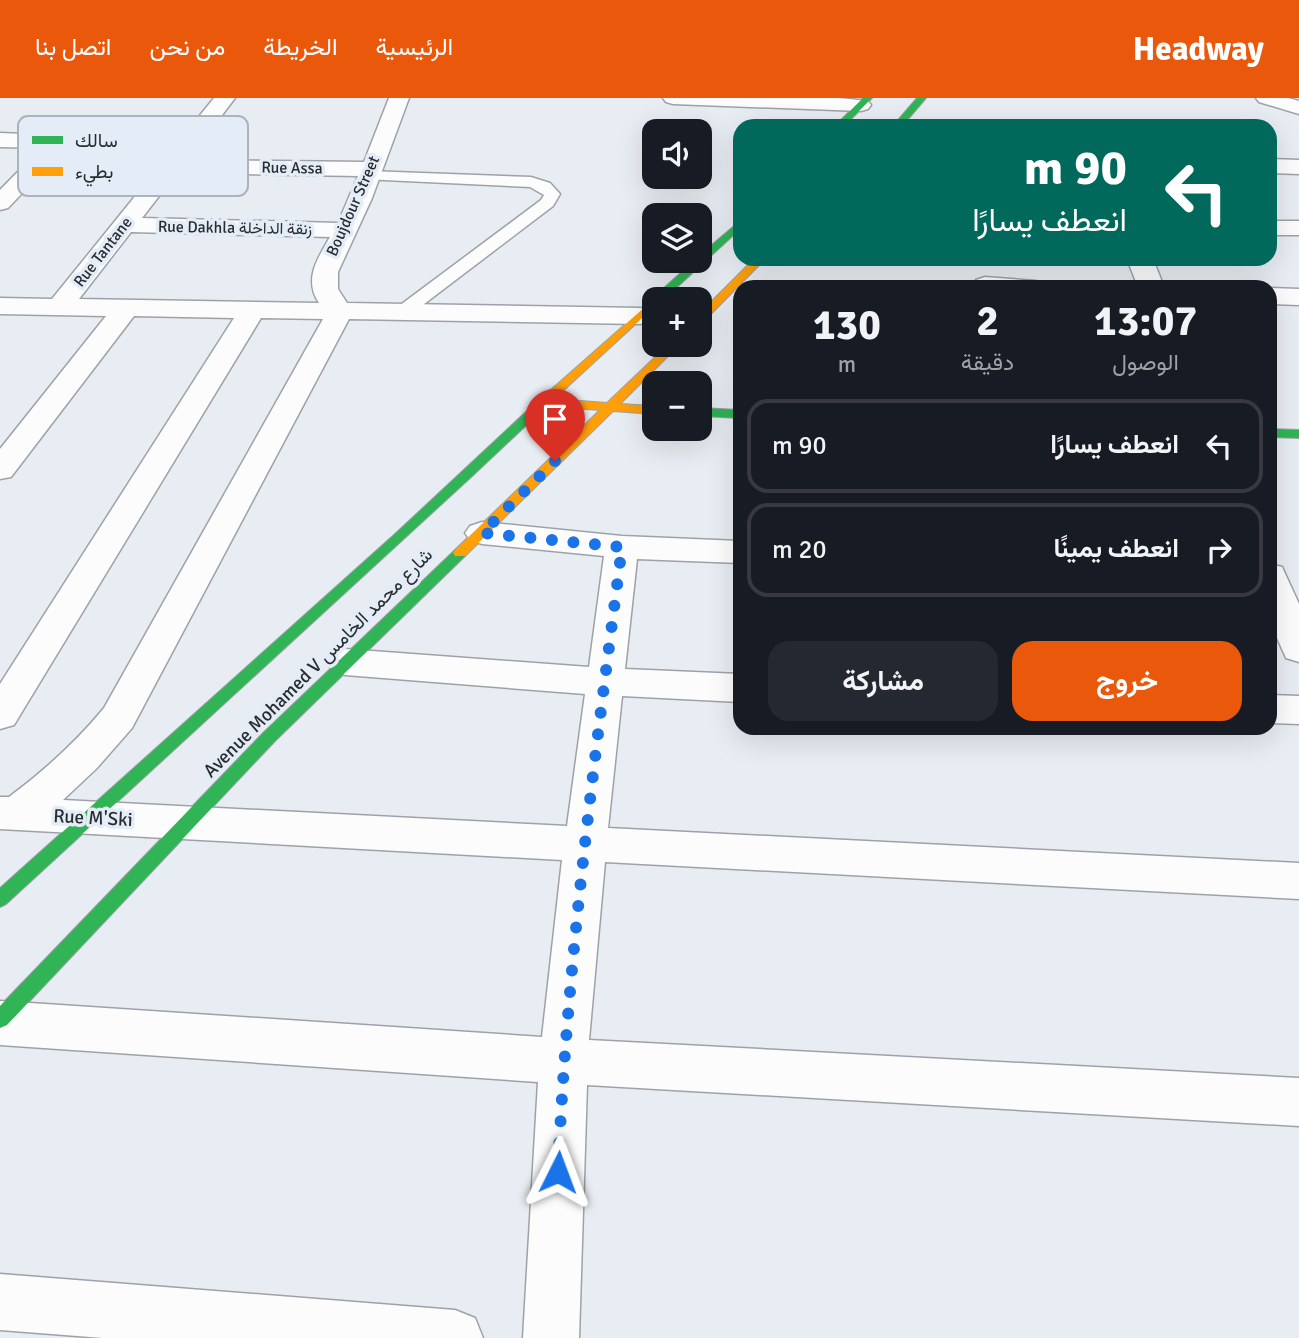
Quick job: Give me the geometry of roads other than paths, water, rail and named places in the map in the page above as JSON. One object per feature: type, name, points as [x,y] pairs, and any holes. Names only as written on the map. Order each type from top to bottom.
[{"type":"main road","points":[[903,119],[922,98]]},
{"type":"main road","points":[[846,119],[865,101]]},
{"type":"main road","name":"Avenue Mohamed V شارع محمد الخامس","points":[[672,287],[733,230]]},
{"type":"main road","points":[[739,280],[753,266]]},
{"type":"main road","points":[[712,307],[733,286]]},
{"type":"main road","name":"Avenue Mohamed V شارع محمد الخامس","points":[[0,899],[87,817],[417,523],[544,402],[642,314]]},
{"type":"main road","name":"Avenue Mohamed V شارع محمد الخامس","points":[[0,1021],[269,737],[662,357]]},
{"type":"main road","points":[[544,402],[642,409]]},
{"type":"main road","points":[[712,413],[733,414]]},
{"type":"main road","points":[[1277,433],[1299,434]]},
{"type":"street","name":"Rue Tantane","points":[[211,116],[225,98]]},
{"type":"street","name":"Boujdour Street","points":[[340,312],[328,300],[324,281],[328,262],[346,230],[399,98]]},
{"type":"street","points":[[673,98],[865,101]]},
{"type":"street","points":[[1266,98],[1299,108]]},
{"type":"street","points":[[0,140],[18,141]]},
{"type":"street","points":[[1277,166],[1299,167]]},
{"type":"street","name":"Rue Assa","points":[[248,169],[369,173]]},
{"type":"street","points":[[0,203],[18,184]]},
{"type":"street","name":"Rue Tantane","points":[[60,307],[148,196]]},
{"type":"street","name":"Rue Dakhla زنقة الداخلة","points":[[124,225],[346,230]]},
{"type":"street","points":[[1277,228],[1299,228]]},
{"type":"street","points":[[1277,296],[1299,297]]},
{"type":"street","points":[[0,306],[401,313],[642,306]]},
{"type":"street","points":[[0,470],[126,308]]},
{"type":"street","points":[[0,715],[252,311]]},
{"type":"street","points":[[8,814],[60,781],[96,748],[118,718],[340,312]]},
{"type":"street","points":[[0,430],[30,431]]},
{"type":"street","points":[[482,533],[622,547],[733,552]]},
{"type":"street","points":[[551,1338],[563,1061],[585,845],[622,547]]},
{"type":"street","points":[[1277,575],[1299,576]]},
{"type":"street","points":[[1277,593],[1299,649]]},
{"type":"street","points":[[345,662],[605,682],[733,688]]},
{"type":"street","points":[[1277,709],[1299,710]]},
{"type":"street","name":"Rue M'Ski","points":[[8,814],[1299,881]]},
{"type":"street","points":[[0,1021],[563,1061],[1299,1102]]},
{"type":"street","points":[[0,1302],[455,1338]]},
{"type":"lane","points":[[369,173],[531,182],[544,186],[552,194],[547,203],[401,313]]}]
